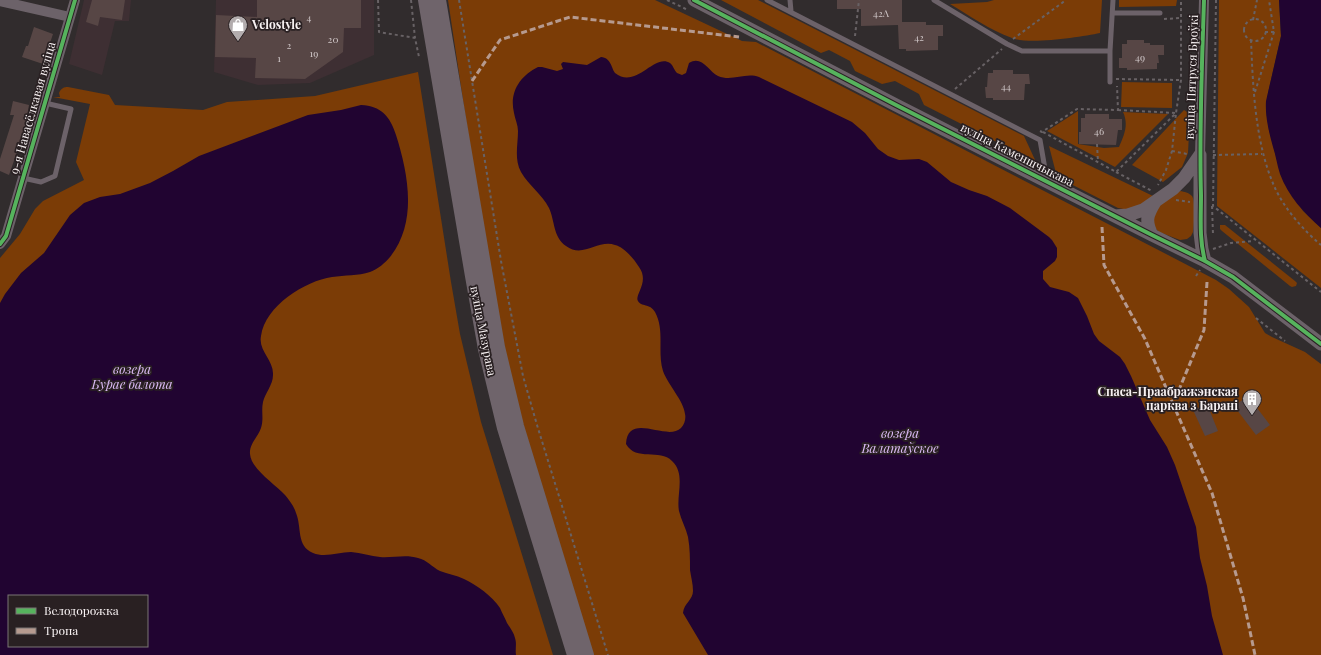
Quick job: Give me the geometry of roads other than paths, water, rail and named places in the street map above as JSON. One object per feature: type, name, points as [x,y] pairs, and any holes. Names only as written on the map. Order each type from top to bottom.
[{"type":"main road","name":"вуліца Мазурава","points":[[425,0],[485,349],[504,428],[574,655]]},
{"type":"main road","name":"вуліца Мазурава","points":[[439,0],[498,347],[517,426],[587,655]]},
{"type":"street","name":"9-я Навасёлкавая вуліца","points":[[0,244],[6,236],[75,0]]},
{"type":"street","name":"вуліца Каменшчыкава","points":[[694,0],[1178,248],[1203,265],[1233,277],[1321,344]]},
{"type":"street","name":"вуліца Пятруся Броўкі","points":[[1196,155],[1204,0]]},
{"type":"street","points":[[0,1],[70,18]]},
{"type":"street","points":[[1174,194],[1196,155]]},
{"type":"street","points":[[1196,155],[1197,201],[1203,265]]},
{"type":"street","points":[[1115,216],[1128,215],[1143,210],[1155,196],[1174,194],[1182,187],[1191,189],[1197,193],[1197,201]]},
{"type":"street","points":[[1152,235],[1148,228],[1147,219],[1155,196]]},
{"type":"street","points":[[1178,248],[1188,246],[1196,242],[1200,233]]},
{"type":"lane","points":[[767,0],[1040,140],[1045,169],[1043,180]]},
{"type":"lane","points":[[790,0],[791,11]]},
{"type":"lane","points":[[934,0],[1007,44],[1022,51],[1110,51]]},
{"type":"lane","points":[[1110,82],[1113,0]]},
{"type":"lane","points":[[1113,13],[1160,13]]},
{"type":"lane","points":[[23,178],[41,182],[55,176],[71,109],[45,103]]},
{"type":"water","points":[[1279,0],[1321,0],[1321,228],[1297,204],[1287,190],[1279,171],[1270,136],[1266,113],[1266,101],[1281,36]]},
{"type":"water","name":"возера Валатаўское","points":[[601,57],[607,59],[615,73],[623,77],[637,75],[664,61],[670,63],[677,73],[682,75],[686,73],[689,63],[698,61],[705,65],[714,74],[723,78],[749,76],[759,77],[852,122],[865,133],[878,149],[888,156],[899,160],[919,159],[927,162],[951,182],[987,196],[1010,208],[1049,237],[1057,248],[1057,257],[1055,261],[1043,271],[1043,279],[1050,287],[1069,292],[1078,298],[1094,334],[1099,341],[1120,357],[1125,364],[1150,420],[1167,447],[1175,465],[1196,527],[1200,558],[1212,616],[1223,655],[708,655],[683,613],[692,597],[693,591],[688,537],[678,505],[680,485],[679,472],[672,461],[667,457],[661,455],[642,454],[630,449],[626,444],[628,434],[633,430],[641,428],[667,432],[675,431],[681,428],[685,419],[682,404],[668,382],[661,364],[660,326],[658,319],[651,307],[639,303],[637,298],[643,278],[642,273],[632,257],[618,246],[603,244],[584,250],[578,250],[566,246],[556,233],[549,208],[543,198],[524,177],[518,162],[518,129],[514,113],[513,98],[517,86],[521,80],[538,67],[557,71],[563,69],[561,64],[563,62],[587,65]]},
{"type":"water","name":"возера Бурае балота","points":[[361,105],[374,107],[384,113],[394,128],[404,165],[408,197],[407,213],[404,229],[399,243],[390,257],[379,268],[356,275],[321,279],[288,297],[278,305],[270,315],[264,325],[261,341],[273,370],[273,379],[263,402],[261,428],[250,450],[251,460],[259,471],[285,495],[293,506],[298,518],[300,536],[304,546],[308,550],[322,555],[351,552],[380,557],[413,557],[424,560],[440,571],[469,581],[489,595],[500,608],[513,632],[516,642],[516,655],[0,655],[0,303],[5,294],[21,273],[44,253],[70,215],[84,203],[100,197],[120,194],[150,183],[199,156],[308,115],[341,110]]},
{"type":"place","name":"Velostyle","points":[[238,42]]},
{"type":"place","name":"Спаса-Праабражэнская царква з Барані","points":[[1252,416]]}]
